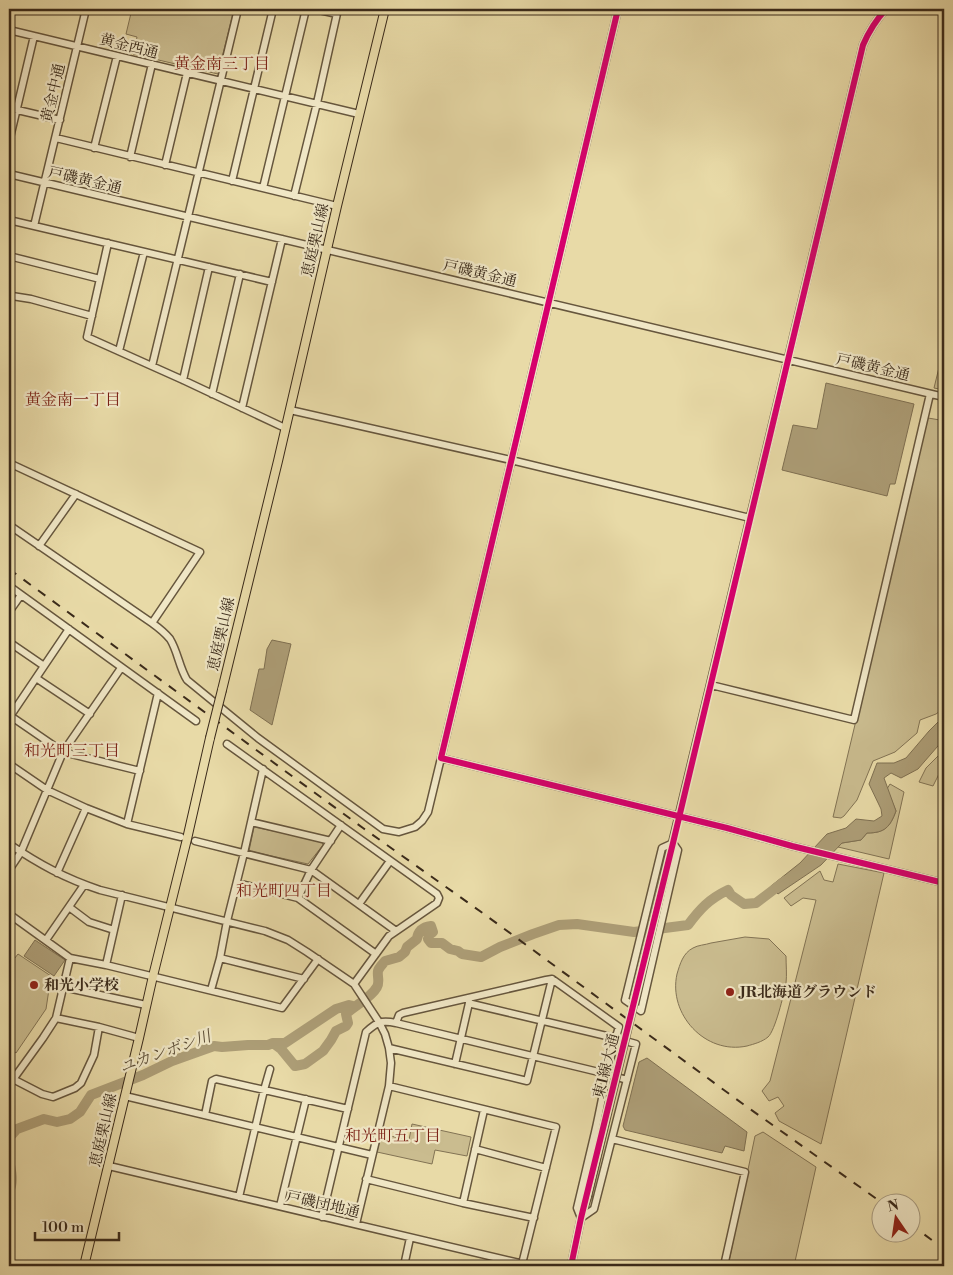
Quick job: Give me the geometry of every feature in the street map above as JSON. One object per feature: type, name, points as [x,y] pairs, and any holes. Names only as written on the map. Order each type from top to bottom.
[{"type":"main road","name":"恵庭栗山線","points":[[84,1266],[385,9]]},
{"type":"street","name":"黄金中通","points":[[34,226],[86,9]]},
{"type":"street","points":[[152,366],[238,9]]},
{"type":"street","points":[[232,181],[273,9]]},
{"type":"street","points":[[264,188],[306,9]]},
{"type":"street","points":[[294,196],[338,11],[316,9]]},
{"type":"street","points":[[9,525],[164,632],[170,639],[182,672],[187,680],[258,738],[382,829],[399,832],[415,827],[428,812],[618,9]]},
{"type":"street","points":[[673,843],[662,848],[625,1000],[641,1012],[678,850],[673,843],[863,45],[877,19],[886,9]]},
{"type":"street","name":"黄金西通","points":[[9,30],[359,114]]},
{"type":"street","points":[[9,142],[34,36]]},
{"type":"street","points":[[94,148],[117,56]]},
{"type":"street","points":[[130,157],[152,64]]},
{"type":"street","points":[[165,165],[187,73]]},
{"type":"street","points":[[9,108],[60,120]]},
{"type":"street","points":[[56,138],[337,206]]},
{"type":"street","name":"戸磯黄金通","points":[[9,174],[944,397]]},
{"type":"street","points":[[9,220],[272,282]]},
{"type":"street","points":[[242,408],[282,239]]},
{"type":"street","points":[[108,243],[87,336],[285,428]]},
{"type":"street","points":[[119,351],[144,252]]},
{"type":"street","points":[[9,256],[100,279]]},
{"type":"street","points":[[183,380],[209,267]]},
{"type":"street","points":[[212,394],[240,274]]},
{"type":"street","points":[[9,301],[12,296],[31,299],[92,316]]},
{"type":"street","points":[[711,685],[854,720],[930,394]]},
{"type":"street","points":[[290,410],[511,460],[750,518]]},
{"type":"street","points":[[9,463],[200,552],[152,623]]},
{"type":"street","points":[[39,546],[76,494]]},
{"type":"street","points":[[9,586],[196,721]]},
{"type":"street","points":[[9,612],[21,595]]},
{"type":"street","points":[[69,629],[9,717],[63,752],[140,771]]},
{"type":"street","points":[[9,642],[44,666]]},
{"type":"street","points":[[9,870],[21,852],[63,752],[121,668]]},
{"type":"street","points":[[36,678],[90,714]]},
{"type":"street","points":[[127,824],[158,693]]},
{"type":"street","points":[[227,744],[440,898],[437,903],[389,936],[354,984]]},
{"type":"street","points":[[441,758],[944,883]]},
{"type":"street","points":[[9,764],[47,790],[86,808],[127,824],[181,837]]},
{"type":"street","points":[[211,990],[263,769]]},
{"type":"street","points":[[57,873],[86,808]]},
{"type":"street","points":[[251,822],[331,841]]},
{"type":"street","points":[[298,898],[311,870],[341,825]]},
{"type":"street","points":[[195,841],[311,870],[396,931]]},
{"type":"street","name":"東1線大通","points":[[572,1266],[581,1218],[588,1196],[673,843]]},
{"type":"street","points":[[9,844],[40,864],[84,885],[227,920],[281,936],[354,984],[385,1034],[391,1063],[389,1086],[356,1224]]},
{"type":"street","points":[[359,904],[390,861]]},
{"type":"street","points":[[237,883],[298,898],[376,954]]},
{"type":"street","points":[[46,940],[84,885]]},
{"type":"street","points":[[106,965],[122,895]]},
{"type":"street","points":[[69,907],[89,922],[114,930]]},
{"type":"street","points":[[9,914],[70,958],[153,976],[282,1008],[318,959]]},
{"type":"street","points":[[70,958],[56,1018],[10,1081],[53,1097],[75,1088],[81,1082],[94,1055],[100,1027]]},
{"type":"street","points":[[220,958],[304,979]]},
{"type":"street","points":[[396,1023],[399,1015],[403,1013],[469,1000],[552,980],[619,1027],[615,1038],[577,1208],[581,1218],[594,1209],[636,1044],[615,1038],[472,1004],[469,1000]]},
{"type":"street","points":[[389,1048],[527,1081],[552,980]]},
{"type":"street","points":[[63,987],[146,1005]]},
{"type":"street","points":[[455,1064],[469,1000]]},
{"type":"street","points":[[56,1018],[100,1027],[139,1038]]},
{"type":"street","points":[[322,1217],[366,1032],[379,1022],[384,1020],[461,1038],[627,1080]]},
{"type":"street","points":[[239,1197],[270,1070]]},
{"type":"street","points":[[205,1115],[212,1081],[216,1079],[348,1109]]},
{"type":"street","points":[[389,1086],[556,1127],[522,1264]]},
{"type":"street","points":[[126,1094],[255,1128],[372,1155]]},
{"type":"street","points":[[280,1206],[306,1099]]},
{"type":"street","points":[[462,1202],[484,1110]]},
{"type":"street","points":[[612,1139],[745,1172],[724,1266]]},
{"type":"street","points":[[474,1150],[546,1168]]},
{"type":"street","name":"戸磯団地通","points":[[109,1166],[532,1266]]},
{"type":"street","points":[[366,1179],[534,1218]]},
{"type":"street","points":[[404,1266],[410,1238]]},
{"type":"shaded area","points":[[132,9],[160,11],[161,9],[234,9],[218,74],[133,54],[137,37],[126,34]]},
{"type":"shaded area","points":[[944,347],[944,390],[934,388]]},
{"type":"shaded area","points":[[826,383],[914,404],[895,484],[890,484],[887,496],[782,470],[793,425],[817,429]]},
{"type":"shaded area","points":[[941,403],[944,404],[944,708],[936,714],[920,720],[917,733],[895,752],[873,761],[857,800],[844,816],[841,818],[833,817],[928,418],[940,420]]},
{"type":"shaded area","points":[[272,640],[291,644],[272,725],[250,710],[259,669],[264,669],[267,649]]},
{"type":"shaded area","points":[[944,716],[944,739],[918,769],[901,778],[891,773],[884,778],[896,811],[889,825],[878,832],[867,833],[861,840],[842,843],[821,865],[778,894],[771,886],[800,863],[827,834],[846,828],[856,819],[874,821],[882,816],[881,809],[869,784],[877,763],[894,763],[906,758]]},
{"type":"shaded area","points":[[944,750],[944,768],[942,768],[933,786],[919,782],[926,768]]},
{"type":"shaded area","points":[[890,784],[904,792],[889,859],[838,847],[842,843],[861,840],[867,833],[878,832],[889,825],[896,811],[887,789]]},
{"type":"shaded area","points":[[254,827],[322,841],[323,845],[308,864],[249,851]]},
{"type":"shaded area","points":[[838,864],[884,873],[821,1144],[779,1121],[775,1113],[784,1106],[778,1097],[769,1101],[762,1091],[770,1081],[816,900],[803,898],[791,906],[784,898],[820,871],[824,880],[833,882]]},
{"type":"shaded area","name":"JR北海道グラウンド","points":[[745,937],[769,939],[786,956],[786,983],[776,1020],[768,1037],[761,1042],[747,1046],[732,1047],[717,1044],[704,1038],[684,1017],[678,1003],[676,989],[677,974],[684,956],[693,948]]},
{"type":"shaded area","points":[[35,940],[65,960],[54,976],[24,956]]},
{"type":"shaded area","points":[[18,954],[51,976],[46,1009],[16,1053],[9,1048],[9,962],[11,963]]},
{"type":"shaded area","points":[[647,1058],[747,1132],[744,1151],[725,1146],[722,1153],[625,1130],[623,1126],[639,1062]]},
{"type":"shaded area","points":[[412,1124],[471,1137],[467,1156],[435,1150],[432,1164],[377,1152],[381,1134],[409,1140]]},
{"type":"shaded area","points":[[763,1132],[816,1167],[794,1266],[728,1266],[755,1136]]},
{"type":"waterway","name":"ユカンボシ川","points":[[9,1138],[17,1129],[44,1119],[57,1122],[70,1119],[80,1112],[91,1095],[143,1075],[172,1061],[214,1046],[268,1045],[273,1043],[281,1049],[295,1066],[305,1064],[323,1051],[336,1031],[346,1026],[348,1023],[346,1014],[374,991],[378,983],[379,970],[385,961],[399,957],[417,939],[421,930],[426,927],[431,926],[433,932],[429,935],[428,939],[431,943],[442,943],[462,954],[481,957],[500,947],[559,925],[577,924],[634,932],[688,925],[705,905],[728,890],[731,895],[744,904],[756,903],[785,881]]},
{"type":"waterway","points":[[273,1043],[285,1043],[336,1009],[349,1005],[353,1006]]},
{"type":"waterway","name":"ユカンボシ川","points":[[9,1160],[12,1180],[9,1191]]},
{"type":"railway","points":[[9,569],[743,1104],[870,1194]]},
{"type":"railway","points":[[920,1231],[944,1249]]},
{"type":"cycle path","points":[[618,9],[441,758],[944,883]]},
{"type":"cycle path","points":[[571,1266],[863,45],[873,26],[886,9]]},
{"type":"place","name":"和光小学校","points":[[34,985]]},
{"type":"place","name":"JR北海道グラウンド","points":[[730,992]]},
{"type":"district","name":"黄金南三丁目","points":[[222,63]]},
{"type":"district","name":"黄金南一丁目","points":[[73,399]]},
{"type":"district","name":"和光町三丁目","points":[[72,750]]},
{"type":"district","name":"和光町四丁目","points":[[284,890]]},
{"type":"district","name":"和光町五丁目","points":[[393,1135]]}]
